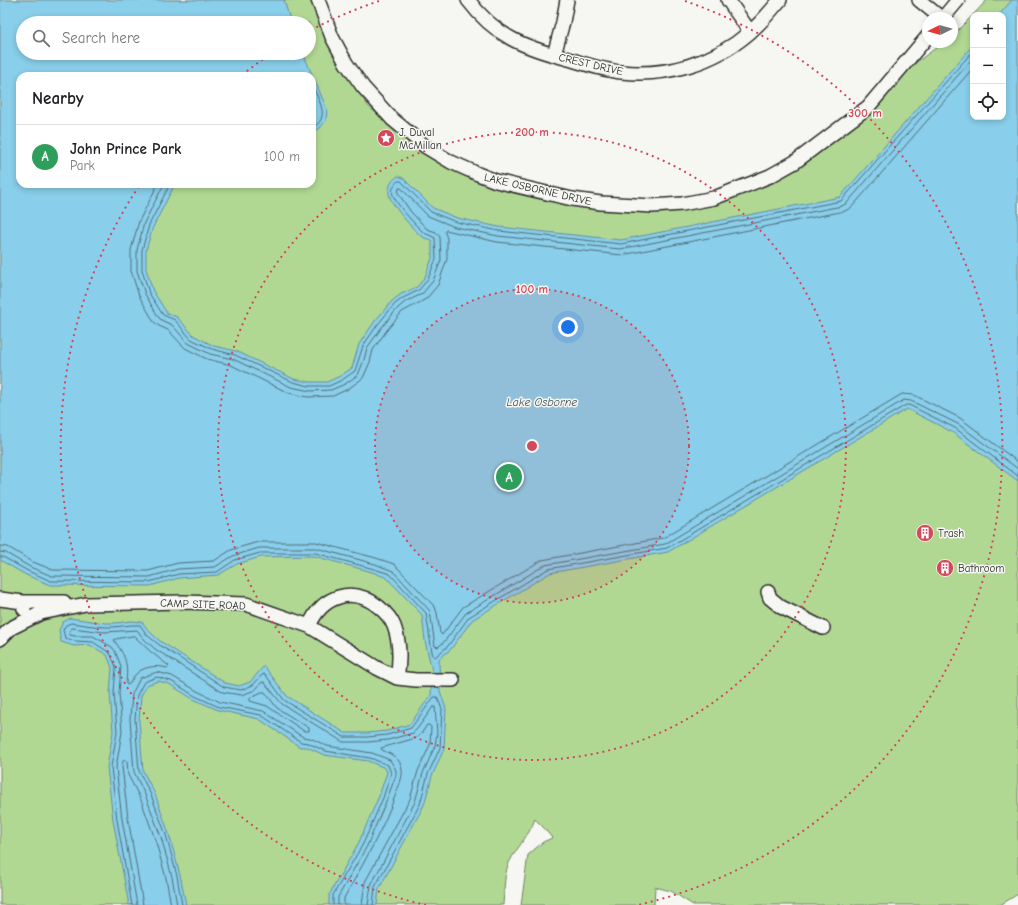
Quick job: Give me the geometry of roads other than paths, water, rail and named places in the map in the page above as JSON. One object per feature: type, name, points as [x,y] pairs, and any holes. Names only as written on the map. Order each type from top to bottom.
[{"type":"street","name":"LAKE OSBORNE DRIVE","points":[[318,0],[332,38],[346,63],[363,87],[392,120],[426,147],[451,162],[496,181],[601,203],[652,206],[682,204],[714,198],[770,176],[795,162],[868,107],[922,43]]},
{"type":"street","name":"CREST DRIVE","points":[[468,0],[488,22],[510,38],[526,47],[607,70],[644,73],[667,71],[689,66],[711,58],[724,51],[750,32],[764,19],[780,0]]},
{"type":"street","points":[[554,55],[567,0]]},
{"type":"street","points":[[728,0],[750,32]]},
{"type":"street","points":[[919,0],[934,12]]},
{"type":"street","points":[[947,12],[958,0]]},
{"type":"street","points":[[768,592],[770,598],[781,607],[823,628]]},
{"type":"street","points":[[309,626],[313,617],[322,606],[334,598],[350,595],[360,596],[373,602],[386,612],[394,627],[399,647],[399,667],[397,678]]},
{"type":"street","points":[[0,599],[23,602],[62,602],[86,604]]},
{"type":"street","points":[[23,602],[25,621]]},
{"type":"street","name":"CAMP SITE ROAD","points":[[0,639],[6,630],[41,613],[86,604],[183,602],[246,604],[309,626],[377,668],[397,678],[416,680],[452,680]]},
{"type":"water","name":"Lake Osborne","points":[[0,0],[284,0],[289,16],[16,16],[16,60],[306,60],[311,72],[16,72],[16,188],[173,188],[153,227],[146,250],[146,269],[153,291],[167,313],[177,317],[193,335],[214,346],[236,351],[294,379],[310,382],[327,382],[352,368],[359,344],[375,321],[392,301],[401,294],[417,287],[425,277],[432,258],[432,240],[424,238],[414,230],[390,198],[390,185],[398,176],[403,178],[433,208],[457,218],[499,227],[621,240],[840,197],[970,48],[970,120],[1006,120],[1006,12],[1002,12],[1012,0],[1018,0],[1018,481],[952,432],[907,409],[668,552],[550,573],[472,620],[451,649],[440,658],[440,691],[446,709],[444,749],[432,776],[424,805],[379,889],[377,905],[329,905],[329,895],[359,842],[379,796],[387,772],[385,768],[368,761],[324,755],[307,747],[300,747],[259,719],[218,710],[193,699],[169,684],[158,681],[147,685],[141,696],[139,720],[143,771],[155,794],[169,834],[186,905],[129,905],[113,820],[107,767],[113,732],[110,693],[112,668],[107,655],[90,645],[74,646],[61,642],[59,630],[63,622],[70,618],[105,623],[131,621],[142,622],[160,641],[225,683],[239,686],[250,682],[264,666],[287,696],[345,733],[387,731],[410,724],[431,695],[432,670],[425,641],[422,615],[387,578],[372,572],[314,556],[261,557],[237,564],[218,575],[179,578],[150,586],[50,585],[26,575],[0,560]]},
{"type":"water","name":"Lake Osborne","points":[[316,83],[327,109],[326,121],[316,130]]},
{"type":"place","name":"J. Duval McMillan","points":[[386,138]]},
{"type":"place","name":"John Prince Park","points":[[509,477]]},
{"type":"place","name":"Trash","points":[[925,533]]},
{"type":"place","name":"Bathroom","points":[[945,568]]}]
